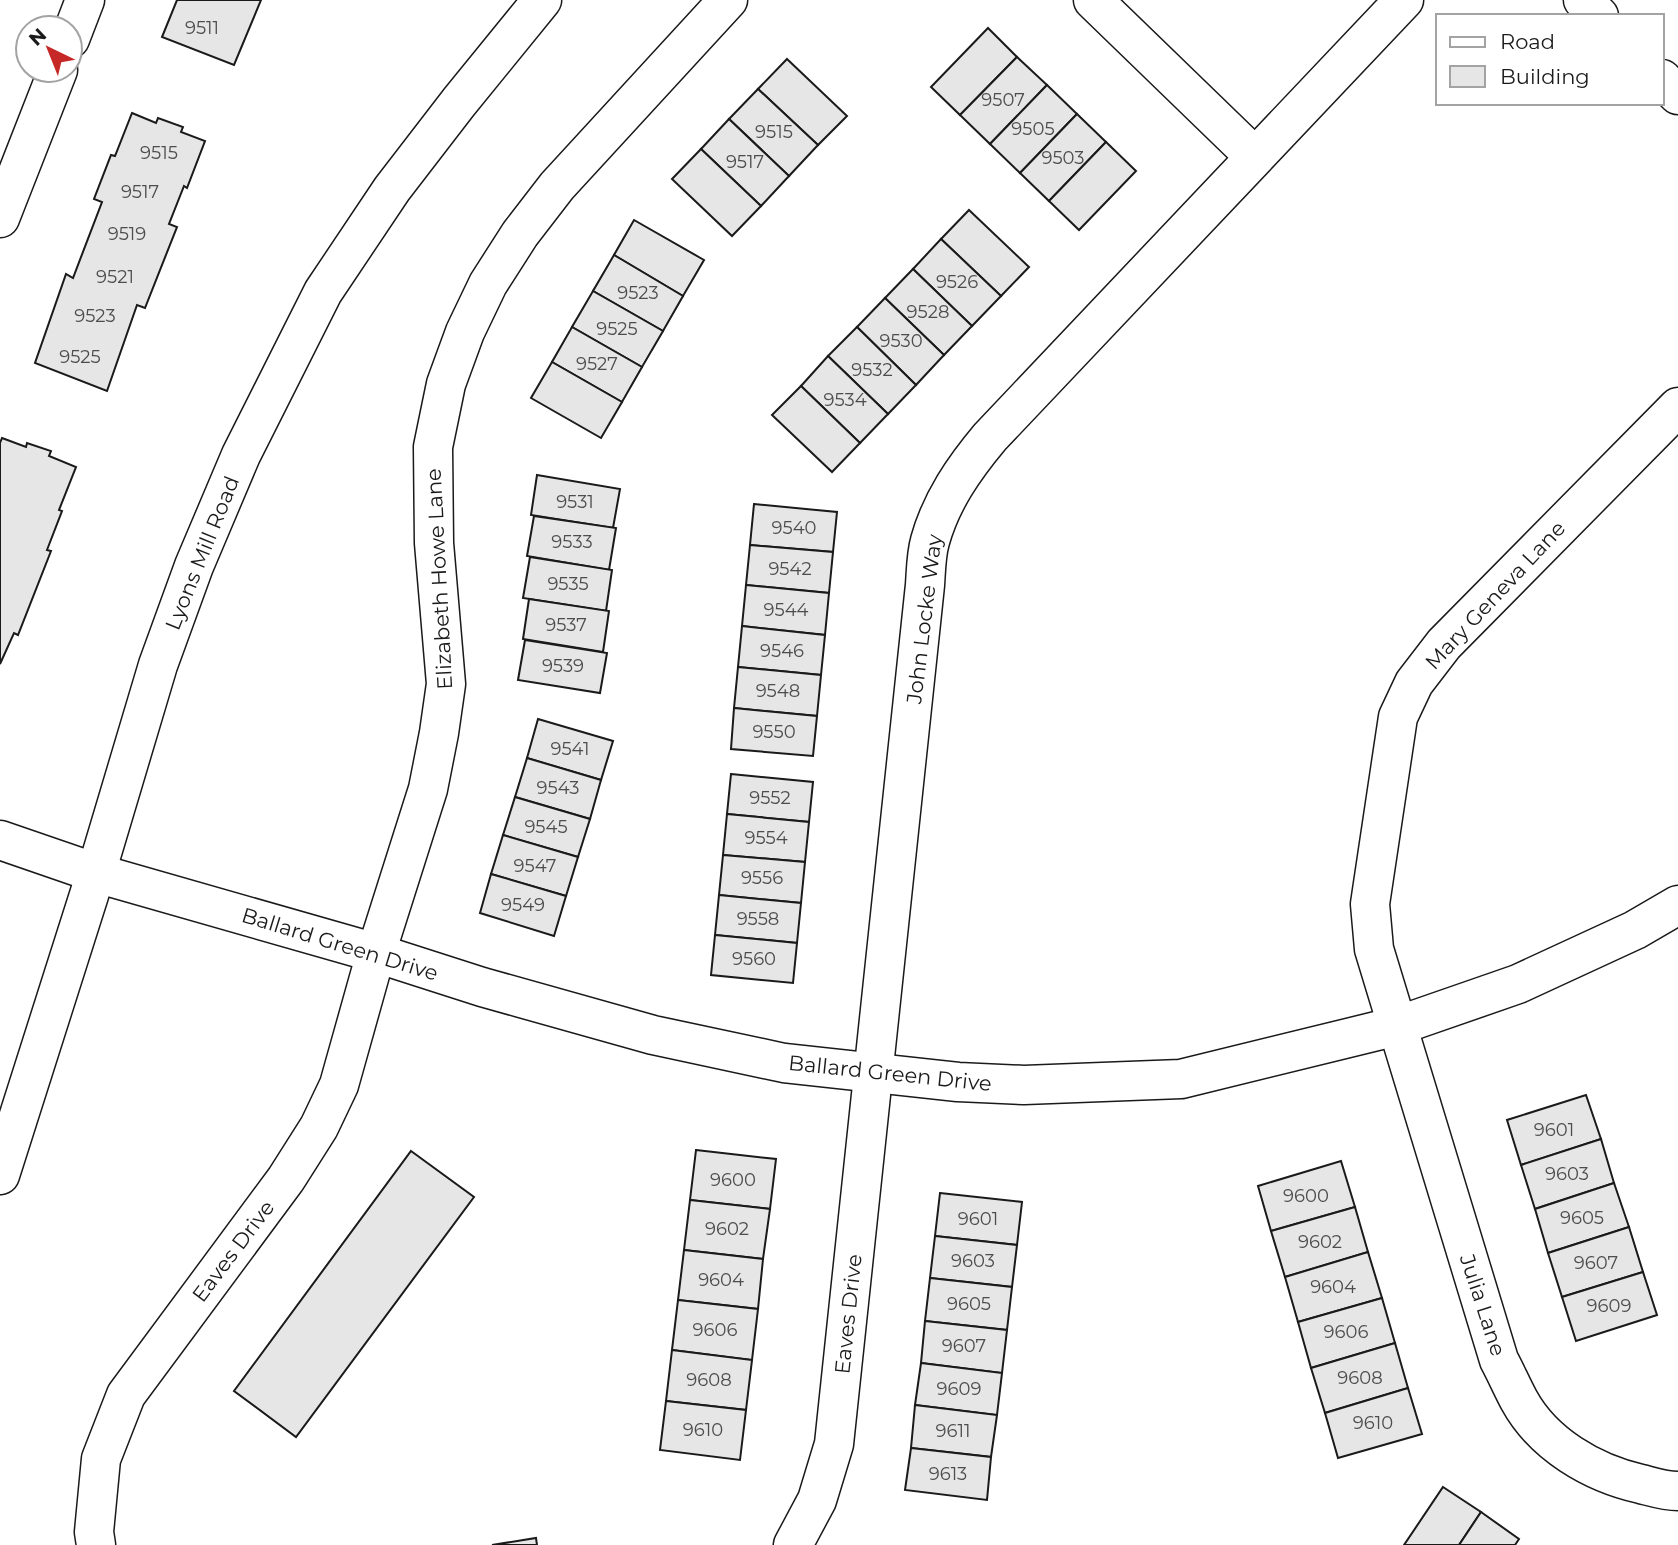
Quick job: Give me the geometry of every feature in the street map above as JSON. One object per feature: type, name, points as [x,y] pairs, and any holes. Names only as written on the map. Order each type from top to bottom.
[{"type":"street","name":"Lyons Mill Road","points":[[0,1175],[96,873],[158,665],[194,566],[241,455],[323,292],[392,190],[542,0]]},
{"type":"street","name":"Elizabeth Howe Lane","points":[[376,953],[428,789],[441,720],[446,684],[434,543],[433,447],[446,384],[465,331],[488,284],[520,234],[557,186],[728,0]]},
{"type":"street","points":[[1093,0],[1254,156]]},
{"type":"street","name":"John Locke Way","points":[[874,1074],[929,543],[941,510],[963,470],[990,436],[1404,0]]},
{"type":"street","points":[[1583,0],[1596,14]]},
{"type":"street","points":[[1664,81],[1678,95]]},
{"type":"street","points":[[0,218],[53,84]]},
{"type":"street","name":"Mary Geneva Lane","points":[[1397,1026],[1374,949],[1370,904],[1398,717],[1414,683],[1444,644],[1678,407]]},
{"type":"street","name":"Ballard Green Drive","points":[[0,840],[96,873],[653,1035],[784,1063],[874,1074],[1024,1086],[1181,1079],[1397,1026],[1518,984],[1635,930],[1678,905]]},
{"type":"street","name":"Eaves Drive","points":[[96,1545],[94,1532],[102,1459],[126,1395],[286,1179],[319,1126],[339,1085],[376,953]]},
{"type":"street","name":"Julia Lane","points":[[1397,1026],[1499,1360],[1520,1402],[1546,1436],[1584,1464],[1624,1481],[1670,1491],[1678,1490]]},
{"type":"street","name":"Eaves Drive","points":[[793,1545],[817,1500],[834,1444],[874,1074]]},
{"type":"building","points":[[177,0],[261,0],[234,65],[162,37]]},
{"type":"building","points":[[988,28],[1017,57],[960,115],[931,87]]},
{"type":"building","points":[[1017,57],[1047,85],[990,144],[960,115]]},
{"type":"building","points":[[787,59],[847,116],[818,145],[758,89]]},
{"type":"building","points":[[1047,85],[1077,114],[1020,173],[990,144]]},
{"type":"building","points":[[758,89],[818,145],[789,176],[729,119]]},
{"type":"building","points":[[132,113],[156,123],[158,118],[183,127],[181,132],[205,141],[187,188],[184,186],[169,224],[177,227],[145,308],[137,305],[107,391],[35,363],[66,274],[73,278],[102,202],[94,199],[111,155],[115,156]]},
{"type":"building","points":[[1077,114],[1106,142],[1049,201],[1020,173]]},
{"type":"building","points":[[729,119],[789,176],[761,206],[701,149]]},
{"type":"building","points":[[1106,142],[1136,171],[1079,230],[1049,201]]},
{"type":"building","points":[[701,149],[761,206],[732,236],[672,179]]},
{"type":"building","points":[[969,210],[1029,267],[1001,296],[941,239]]},
{"type":"building","points":[[634,220],[704,260],[683,296],[614,255]]},
{"type":"building","points":[[941,239],[1001,296],[972,326],[913,269]]},
{"type":"building","points":[[614,255],[683,296],[663,331],[593,291]]},
{"type":"building","points":[[913,269],[972,326],[944,355],[885,298]]},
{"type":"building","points":[[593,291],[663,331],[642,367],[572,327]]},
{"type":"building","points":[[885,298],[944,355],[916,385],[857,327]]},
{"type":"building","points":[[572,327],[642,367],[622,402],[552,362]]},
{"type":"building","points":[[857,327],[916,385],[888,414],[828,356]]},
{"type":"building","points":[[828,356],[888,414],[860,443],[801,386]]},
{"type":"building","points":[[552,362],[622,402],[601,438],[531,398]]},
{"type":"building","points":[[801,386],[860,443],[832,472],[772,415]]},
{"type":"building","points":[[2,438],[26,447],[27,443],[51,451],[49,456],[76,467],[47,550],[51,551],[18,635],[14,633],[0,664],[0,443]]},
{"type":"building","points":[[537,475],[620,489],[613,528],[531,515]]},
{"type":"building","points":[[754,504],[837,512],[833,552],[750,545]]},
{"type":"building","points":[[534,516],[616,528],[609,570],[527,556]]},
{"type":"building","points":[[750,545],[833,552],[829,593],[746,585]]},
{"type":"building","points":[[530,557],[612,570],[606,611],[523,598]]},
{"type":"building","points":[[746,585],[829,593],[825,635],[742,626]]},
{"type":"building","points":[[529,599],[609,611],[603,652],[523,639]]},
{"type":"building","points":[[742,626],[825,635],[821,675],[738,667]]},
{"type":"building","points":[[525,640],[607,653],[600,693],[518,680]]},
{"type":"building","points":[[738,667],[821,675],[817,716],[734,708]]},
{"type":"building","points":[[734,708],[817,716],[813,756],[731,749]]},
{"type":"building","points":[[538,719],[613,741],[601,780],[527,758]]},
{"type":"building","points":[[527,758],[601,780],[590,819],[515,797]]},
{"type":"building","points":[[731,774],[813,782],[809,822],[727,814]]},
{"type":"building","points":[[515,797],[590,819],[578,857],[503,835]]},
{"type":"building","points":[[727,814],[809,822],[805,862],[723,855]]},
{"type":"building","points":[[503,835],[578,857],[566,896],[491,874]]},
{"type":"building","points":[[723,855],[805,862],[801,903],[719,895]]},
{"type":"building","points":[[491,874],[566,896],[554,936],[480,913]]},
{"type":"building","points":[[719,895],[801,903],[797,943],[715,935]]},
{"type":"building","points":[[715,935],[797,943],[793,983],[711,975]]},
{"type":"building","points":[[1586,1095],[1601,1139],[1521,1165],[1507,1120]]},
{"type":"building","points":[[1601,1139],[1614,1183],[1535,1209],[1521,1165]]},
{"type":"building","points":[[696,1150],[776,1159],[770,1209],[690,1200]]},
{"type":"building","points":[[411,1151],[474,1197],[296,1437],[234,1391]]},
{"type":"building","points":[[1341,1161],[1355,1207],[1271,1231],[1258,1186]]},
{"type":"building","points":[[1614,1183],[1629,1227],[1548,1253],[1535,1209]]},
{"type":"building","points":[[940,1193],[1022,1202],[1017,1245],[935,1236]]},
{"type":"building","points":[[690,1200],[770,1209],[763,1259],[684,1250]]},
{"type":"building","points":[[1355,1207],[1368,1252],[1285,1277],[1271,1231]]},
{"type":"building","points":[[1629,1227],[1643,1272],[1562,1297],[1548,1253]]},
{"type":"building","points":[[935,1236],[1017,1245],[1012,1287],[930,1278]]},
{"type":"building","points":[[684,1250],[763,1259],[758,1309],[678,1300]]},
{"type":"building","points":[[1368,1252],[1382,1298],[1298,1322],[1285,1277]]},
{"type":"building","points":[[1643,1272],[1657,1315],[1576,1341],[1562,1297]]},
{"type":"building","points":[[930,1278],[1012,1287],[1007,1330],[925,1321]]},
{"type":"building","points":[[1382,1298],[1395,1343],[1311,1368],[1298,1322]]},
{"type":"building","points":[[678,1300],[758,1309],[752,1360],[672,1350]]},
{"type":"building","points":[[925,1321],[1007,1330],[1002,1373],[921,1363]]},
{"type":"building","points":[[1395,1343],[1408,1388],[1325,1413],[1311,1368]]},
{"type":"building","points":[[672,1350],[752,1360],[746,1410],[666,1401]]},
{"type":"building","points":[[921,1363],[1002,1373],[997,1415],[915,1405]]},
{"type":"building","points":[[1408,1388],[1422,1434],[1338,1458],[1325,1413]]},
{"type":"building","points":[[666,1401],[746,1410],[740,1460],[660,1450]]},
{"type":"building","points":[[915,1405],[997,1415],[991,1457],[911,1448]]},
{"type":"building","points":[[911,1448],[991,1457],[987,1500],[905,1490]]},
{"type":"building","points":[[1443,1487],[1481,1512],[1459,1545],[1404,1545]]},
{"type":"building","points":[[1481,1512],[1519,1539],[1515,1545],[1459,1545]]},
{"type":"building","points":[[536,1538],[537,1545],[492,1545]]}]
